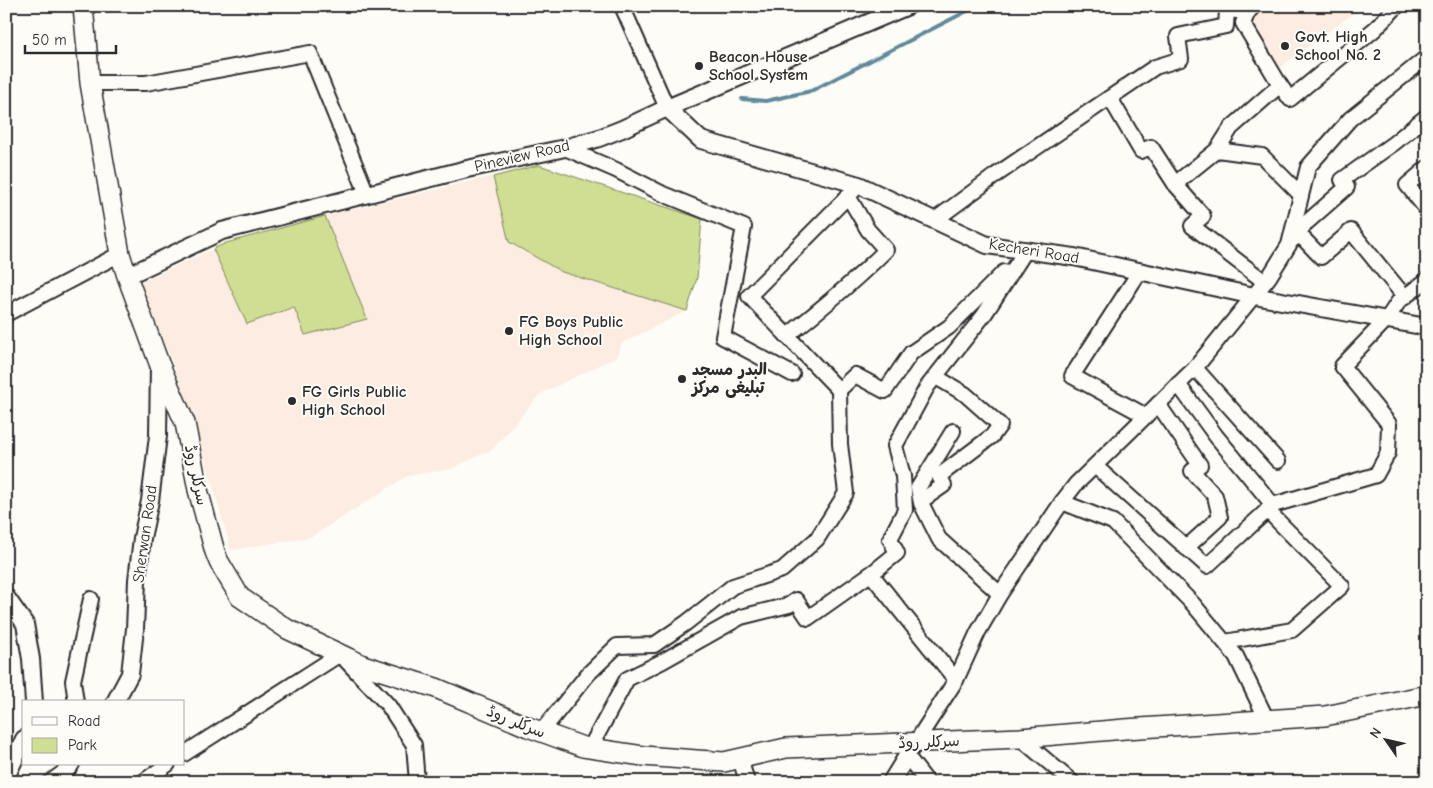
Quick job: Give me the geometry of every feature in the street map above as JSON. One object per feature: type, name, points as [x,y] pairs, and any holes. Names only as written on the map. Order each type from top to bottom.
[{"type":"main road","name":"سرکلر روڈ","points":[[83,6],[90,83],[120,254],[159,363],[185,423],[198,490],[212,543],[219,562],[240,597],[287,629],[363,664],[436,688],[540,732],[583,747],[643,756],[724,762],[786,748],[912,749],[1125,729],[1326,716],[1427,695]]},
{"type":"street","points":[[622,6],[667,108]]},
{"type":"street","name":"Pineview Road","points":[[127,276],[222,231],[467,169],[565,148],[622,129],[667,108],[908,6]]},
{"type":"street","points":[[1251,9],[1243,23],[1290,99],[1375,29],[1397,6]]},
{"type":"street","points":[[935,220],[996,175],[1155,68],[1181,59],[1178,36],[1226,26],[1227,10],[1251,9]]},
{"type":"street","points":[[90,83],[146,83],[310,53],[366,194]]},
{"type":"street","points":[[1289,245],[1308,167],[1350,119],[1427,57]]},
{"type":"street","points":[[1175,184],[1217,150],[1231,128],[1280,85]]},
{"type":"street","points":[[1110,98],[1141,151],[1151,147],[1175,184],[1203,216],[1192,226],[1265,282]]},
{"type":"street","name":"Kecheri Road","points":[[667,108],[701,140],[853,190],[935,220],[987,245],[1074,257],[1254,296],[1387,319],[1427,328]]},
{"type":"street","points":[[891,782],[956,680],[978,632],[1000,594],[1076,484],[1195,368],[1265,282],[1305,224],[1347,188],[1342,180],[1394,143],[1427,116]]},
{"type":"street","points":[[565,148],[616,170],[663,194],[744,227],[723,337],[792,374]]},
{"type":"street","points":[[1217,150],[1262,156],[1301,195]]},
{"type":"street","points":[[1427,168],[1407,185],[1427,210]]},
{"type":"street","points":[[540,732],[588,674],[617,646],[654,645],[686,623],[733,586],[782,570],[817,539],[846,493],[840,444],[839,390],[786,336],[748,296],[853,190],[868,230],[886,250],[837,296],[786,336]]},
{"type":"street","points":[[1298,233],[1321,257],[1351,231],[1405,297]]},
{"type":"street","points":[[839,390],[854,375],[885,391],[911,353],[949,327],[1026,250]]},
{"type":"street","points":[[590,748],[626,679],[740,617],[789,605],[796,600],[808,618],[871,574],[897,553],[890,539],[904,510],[903,476],[896,446],[927,388],[984,314],[1026,250]]},
{"type":"street","points":[[6,314],[120,254]]},
{"type":"street","points":[[1140,271],[1072,376],[1146,416]]},
{"type":"street","points":[[1094,466],[1207,566],[1270,507],[1376,475],[1388,453],[1388,424],[1342,366],[1387,319],[1400,301],[1427,280]]},
{"type":"street","name":"Sherwan Road","points":[[116,700],[130,674],[135,629],[137,580],[158,436],[159,363]]},
{"type":"street","points":[[1195,368],[1278,461]]},
{"type":"street","points":[[921,501],[944,485],[939,476],[992,436],[1000,425],[965,394],[936,377]]},
{"type":"street","points":[[1178,384],[1270,507],[1342,586],[1292,630],[1225,642]]},
{"type":"street","points":[[1158,404],[1200,465],[1192,471],[1215,496],[1220,517],[1186,548]]},
{"type":"street","points":[[953,432],[918,488],[921,501],[939,539],[1000,594]]},
{"type":"street","points":[[1062,502],[1114,522],[1193,604],[1236,656],[1267,720]]},
{"type":"street","points":[[871,574],[956,680]]},
{"type":"street","points":[[6,596],[24,624],[31,659],[35,700]]},
{"type":"street","points":[[76,700],[74,682],[91,599]]},
{"type":"street","points":[[185,753],[340,654],[388,705],[414,744],[417,782]]},
{"type":"street","points":[[1020,738],[1072,782]]},
{"type":"street","points":[[6,777],[22,743]]},
{"type":"street","points":[[912,749],[927,782]]},
{"type":"street","points":[[740,758],[747,782]]},
{"type":"street","points":[[52,782],[63,774],[69,766]]},
{"type":"street","points":[[143,782],[165,766]]},
{"type":"shaded area","name":"Govt. High School No. 2","points":[[1262,6],[1363,6],[1275,71],[1245,21]]},
{"type":"shaded area","points":[[539,165],[702,219],[697,278],[687,311],[622,343],[616,357],[540,394],[493,449],[450,469],[407,476],[311,537],[231,550],[194,419],[141,282],[226,243],[346,211]]},
{"type":"green space","points":[[539,165],[702,219],[697,278],[687,311],[562,272],[509,242],[493,177]]},
{"type":"green space","points":[[325,216],[367,319],[305,335],[294,307],[247,324],[213,249],[226,243]]},
{"type":"waterway","points":[[742,99],[766,101],[811,91],[977,6]]},
{"type":"place","name":"Govt. High School No. 2","points":[[1285,46]]},
{"type":"place","name":"Beacon House School System","points":[[699,66]]},
{"type":"place","name":"FG Boys Public High School","points":[[509,331]]},
{"type":"place","name":"البدر مسجد تبلیغی مرکز","points":[[682,379]]},
{"type":"place","name":"FG Girls Public High School","points":[[292,401]]}]
